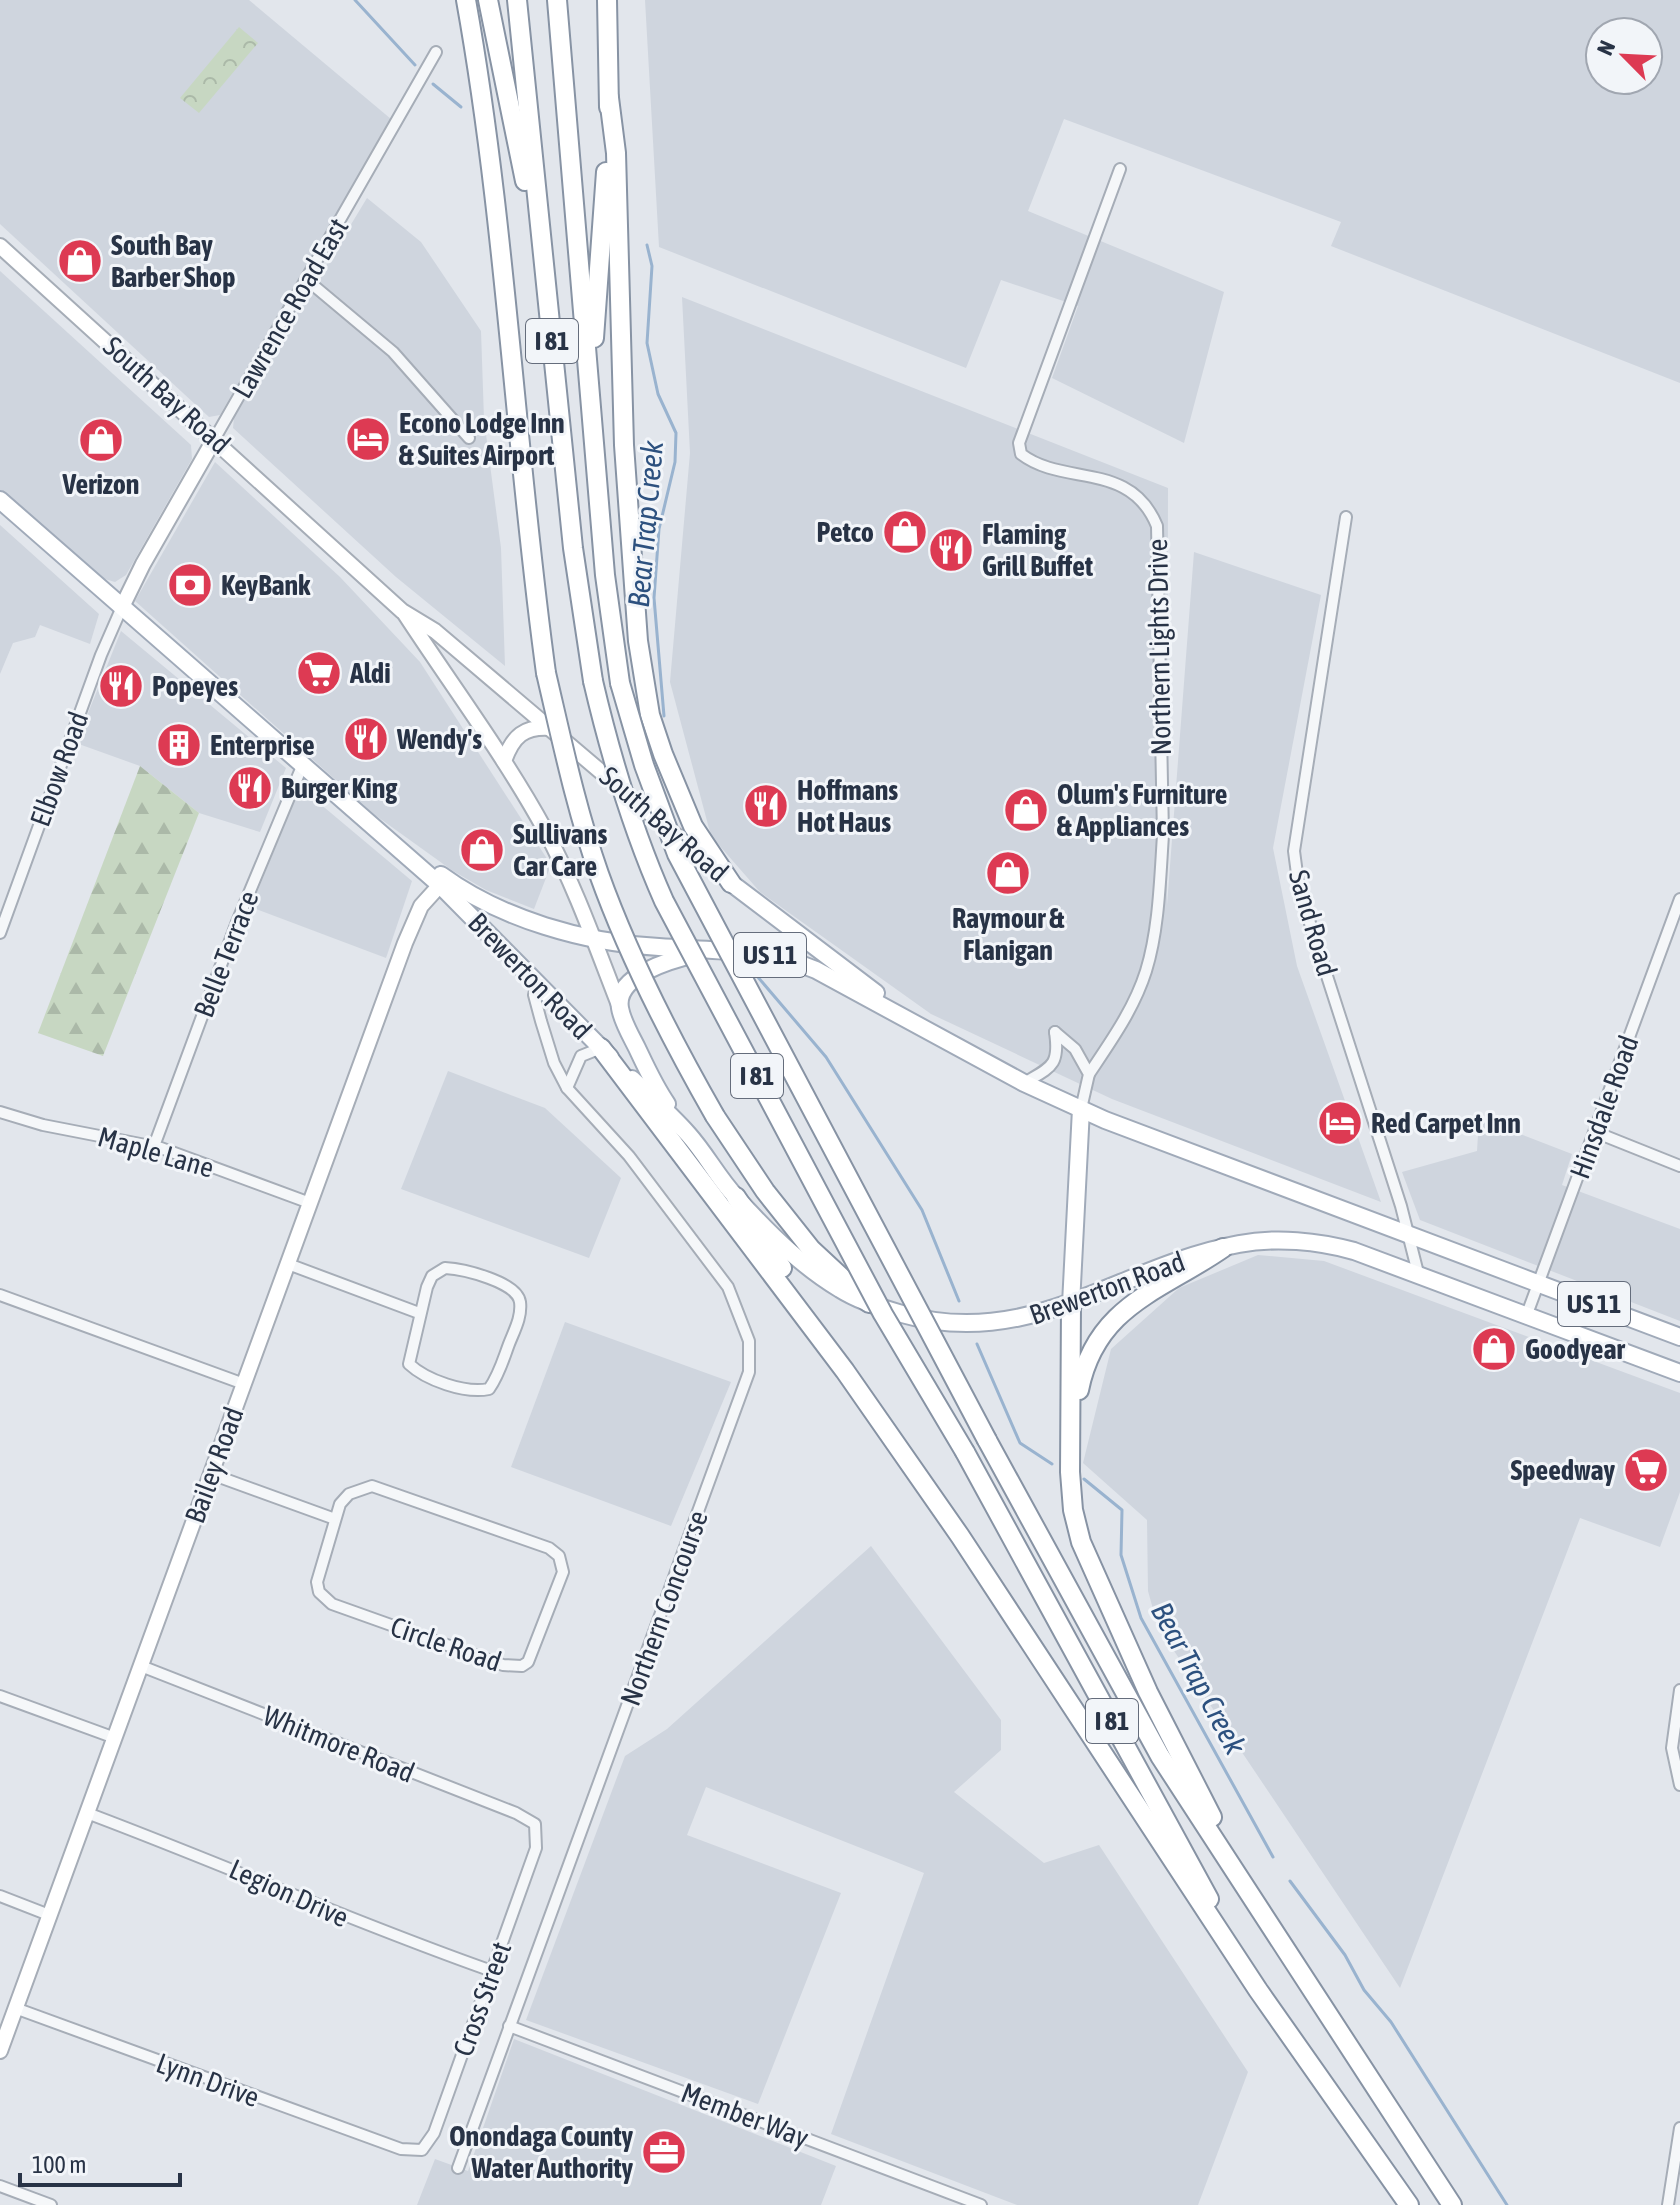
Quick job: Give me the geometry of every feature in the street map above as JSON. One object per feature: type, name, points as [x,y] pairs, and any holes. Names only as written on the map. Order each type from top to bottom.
[{"type":"highway","points":[[466,0],[496,186],[531,565],[546,673],[576,802],[600,876],[673,1043],[715,1116],[765,1191],[811,1249],[869,1303]]},
{"type":"highway","points":[[488,0],[548,296]]},
{"type":"highway","name":"I 81","points":[[517,0],[573,548],[593,681],[614,771],[640,848],[664,901],[883,1314],[965,1452],[1258,1990],[1409,2205]]},
{"type":"highway","name":"I 81","points":[[557,0],[605,575],[620,683],[644,765],[677,854],[987,1440],[1160,1756],[1452,2205]]},
{"type":"highway","points":[[590,397],[609,98],[607,0]]},
{"type":"highway","points":[[609,98],[616,153],[623,431],[638,641],[650,715],[663,754],[693,826],[731,883]]},
{"type":"highway","points":[[601,1048],[845,1371],[960,1536],[1258,1990]]},
{"type":"highway","points":[[736,1197],[845,1371]]},
{"type":"highway","points":[[1070,1436],[1084,1368],[1097,1341],[1132,1302],[1223,1248]]},
{"type":"highway","points":[[1071,1304],[1073,1510],[1081,1542],[1148,1692],[1258,1905]]},
{"type":"main road","name":"South Bay Road","points":[[0,246],[402,611],[435,631],[731,883],[930,1033]]},
{"type":"main road","name":"Lawrence Road East","points":[[122,607],[215,438]]},
{"type":"main road","name":"Brewerton Road","points":[[0,500],[440,885],[689,1135],[736,1197],[803,1261],[840,1289],[869,1303],[912,1317],[966,1323],[1015,1321],[1071,1304],[1223,1248],[1263,1241],[1305,1242],[1354,1251],[1418,1273],[1680,1373]]},
{"type":"main road","name":"South Bay Road","points":[[402,611],[504,761],[556,853],[660,1094],[689,1135]]},
{"type":"main road","points":[[504,761],[513,740],[523,731],[551,728]]},
{"type":"main road","name":"Brewerton Road","points":[[372,824],[460,888],[519,916],[594,938],[768,955],[816,970],[1024,1083],[1081,1109],[1680,1337]]},
{"type":"main road","points":[[440,885],[460,888]]},
{"type":"main road","name":"Bailey Road","points":[[1,2045],[405,943],[421,906],[440,885]]},
{"type":"main road","points":[[619,1005],[623,993],[636,977],[653,966],[709,950]]},
{"type":"main road","points":[[1071,1304],[1081,1109]]},
{"type":"street","name":"Lawrence Road East","points":[[215,438],[436,52]]},
{"type":"street","name":"Northern Lights Drive","points":[[1089,1074],[1125,1016],[1145,974],[1161,877],[1163,835],[1157,526],[1144,502],[1134,493],[1087,475],[1035,463],[1021,454],[1019,443],[1120,169]]},
{"type":"street","points":[[307,280],[393,352],[469,438]]},
{"type":"street","name":"Sand Road","points":[[1346,517],[1294,851],[1299,889],[1418,1273]]},
{"type":"street","name":"Elbow Road","points":[[0,933],[101,655],[122,607]]},
{"type":"street","name":"Belle Terrace","points":[[154,1146],[237,922],[303,764]]},
{"type":"street","name":"Hinsdale Road","points":[[1527,1314],[1680,899]]},
{"type":"street","name":"Northern Concourse","points":[[458,2168],[749,1372],[749,1341],[728,1287],[630,1158],[567,1088],[554,1063],[541,1021],[534,995],[537,982]]},
{"type":"street","points":[[1024,1083],[1054,1064],[1058,1052],[1055,1032],[1075,1049],[1089,1074],[1081,1109]]},
{"type":"street","points":[[567,1088],[581,1056],[601,1048]]},
{"type":"street","name":"Maple Lane","points":[[0,1112],[43,1125],[154,1146],[310,1203]]},
{"type":"street","points":[[1595,1132],[1680,1166]]},
{"type":"street","points":[[288,1264],[419,1313]]},
{"type":"street","points":[[445,1268],[486,1277],[513,1289],[520,1299],[520,1314],[496,1379],[489,1389],[478,1391],[447,1383],[416,1371],[409,1364],[419,1313],[432,1276],[445,1268]]},
{"type":"street","points":[[0,1295],[244,1384]]},
{"type":"street","points":[[211,1474],[335,1519]]},
{"type":"street","name":"Circle Road","points":[[372,1486],[549,1548],[559,1556],[563,1572],[528,1662],[522,1666],[503,1665],[332,1604],[319,1592],[317,1582],[335,1519],[349,1494],[372,1486]]},
{"type":"street","name":"Whitmore Road","points":[[141,1666],[516,1813],[535,1824]]},
{"type":"street","points":[[1680,1690],[1672,1748],[1680,1785]]},
{"type":"street","points":[[0,1696],[115,1738]]},
{"type":"street","name":"Legion Drive","points":[[87,1813],[219,1863],[333,1914],[492,1971]]},
{"type":"street","name":"Cross Street","points":[[401,2149],[422,2150],[434,2133],[536,1848],[535,1824]]},
{"type":"street","points":[[0,1896],[49,1915]]},
{"type":"street","name":"Lynn Drive","points":[[15,2008],[401,2149]]},
{"type":"street","name":"Member Way","points":[[509,2026],[981,2205]]},
{"type":"street","points":[[1668,2205],[1680,2128]]},
{"type":"street","points":[[0,2186],[51,2205]]},
{"type":"shaded area","points":[[0,0],[249,0],[391,119],[220,415],[209,417],[0,224]]},
{"type":"shaded area","points":[[645,0],[1680,0],[1680,383],[1331,246],[1341,222],[1064,119],[1028,211],[1224,292],[1184,443],[1052,378],[1078,306],[1001,280],[966,368],[659,247]]},
{"type":"shaded area","points":[[367,198],[421,242],[481,331],[484,419],[501,548],[505,666],[396,577],[233,428],[234,418]]},
{"type":"shaded area","points":[[0,271],[191,445],[192,459],[126,575],[115,582],[98,577],[0,491]]},
{"type":"shaded area","points":[[682,297],[1168,488],[1167,905],[1194,552],[1321,595],[1273,848],[1297,966],[1381,1202],[1112,1099],[931,1014],[760,892],[711,836],[670,682],[690,453]]},
{"type":"shaded area","points":[[215,462],[340,577],[420,662],[551,865],[534,909],[486,890],[453,871],[375,815],[135,601]]},
{"type":"shaded area","points":[[0,525],[99,614],[90,644],[40,625],[35,637],[13,643],[0,674]]},
{"type":"shaded area","points":[[121,631],[286,768],[260,832],[199,813],[140,766],[76,743]]},
{"type":"shaded area","points":[[300,787],[412,881],[386,958],[251,907]]},
{"type":"shaded area","points":[[448,1071],[545,1108],[621,1178],[589,1258],[401,1189]]},
{"type":"shaded area","points":[[1479,1118],[1572,1154],[1562,1185],[1680,1229],[1680,1321],[1420,1220],[1402,1172],[1477,1151]]},
{"type":"shaded area","points":[[1258,1255],[1324,1261],[1680,1393],[1680,1492],[1660,1547],[1580,1518],[1400,1988],[1158,1627],[1148,1591],[1147,1520],[1083,1463],[1111,1349],[1179,1288]]},
{"type":"shaded area","points":[[565,1322],[731,1382],[671,1526],[511,1467]]},
{"type":"shaded area","points":[[871,1546],[1001,1720],[1001,1750],[954,1792],[1044,1863],[1099,1845],[1248,2072],[1198,2205],[1017,2205],[831,2134],[924,1873],[706,1787],[687,1835],[841,1893],[758,2104],[526,2020],[625,1756],[667,1729]]},
{"type":"shaded area","points":[[514,2039],[836,2166],[821,2205],[417,2205],[435,2159],[468,2171]]},
{"type":"green space","points":[[239,27],[258,43],[199,113],[180,98]]},
{"type":"green space","points":[[140,766],[199,813],[103,1056],[38,1033]]},
{"type":"waterway","name":"Bear Trap Creek","points":[[355,0],[415,65]]},
{"type":"waterway","name":"Bear Trap Creek","points":[[433,84],[461,107]]},
{"type":"waterway","name":"Bear Trap Creek","points":[[647,245],[652,266],[647,343],[658,394],[676,433],[675,462],[659,529],[654,598],[664,716]]},
{"type":"waterway","name":"Bear Trap Creek","points":[[757,976],[826,1057],[922,1210],[959,1301]]},
{"type":"waterway","name":"Bear Trap Creek","points":[[977,1344],[1020,1443],[1052,1464]]},
{"type":"waterway","name":"Bear Trap Creek","points":[[1084,1479],[1122,1510],[1121,1555],[1141,1618],[1273,1857]]},
{"type":"waterway","name":"Bear Trap Creek","points":[[1290,1881],[1345,1955],[1364,1990],[1391,2022],[1507,2205]]},
{"type":"place","name":"South Bay Barber Shop","points":[[80,261]]},
{"type":"place","name":"Econo Lodge Inn & Suites Airport","points":[[368,439]]},
{"type":"place","name":"Verizon","points":[[101,440]]},
{"type":"place","name":"Petco","points":[[905,532]]},
{"type":"place","name":"Flaming Grill Buffet","points":[[951,550]]},
{"type":"place","name":"KeyBank","points":[[190,585]]},
{"type":"place","name":"Aldi","points":[[319,673]]},
{"type":"place","name":"Popeyes","points":[[121,686]]},
{"type":"place","name":"Wendy's","points":[[366,739]]},
{"type":"place","name":"Enterprise","points":[[179,745]]},
{"type":"place","name":"Burger King","points":[[250,788]]},
{"type":"place","name":"Hoffmans Hot Haus","points":[[766,806]]},
{"type":"place","name":"Olum's Furniture & Appliances","points":[[1026,810]]},
{"type":"place","name":"Sullivans Car Care","points":[[482,850]]},
{"type":"place","name":"Raymour & Flanigan","points":[[1008,873]]},
{"type":"place","name":"Red Carpet Inn","points":[[1340,1123]]},
{"type":"place","name":"Goodyear","points":[[1494,1349]]},
{"type":"place","name":"Speedway","points":[[1646,1470]]},
{"type":"place","name":"Onondaga County Water Authority","points":[[664,2152]]}]
